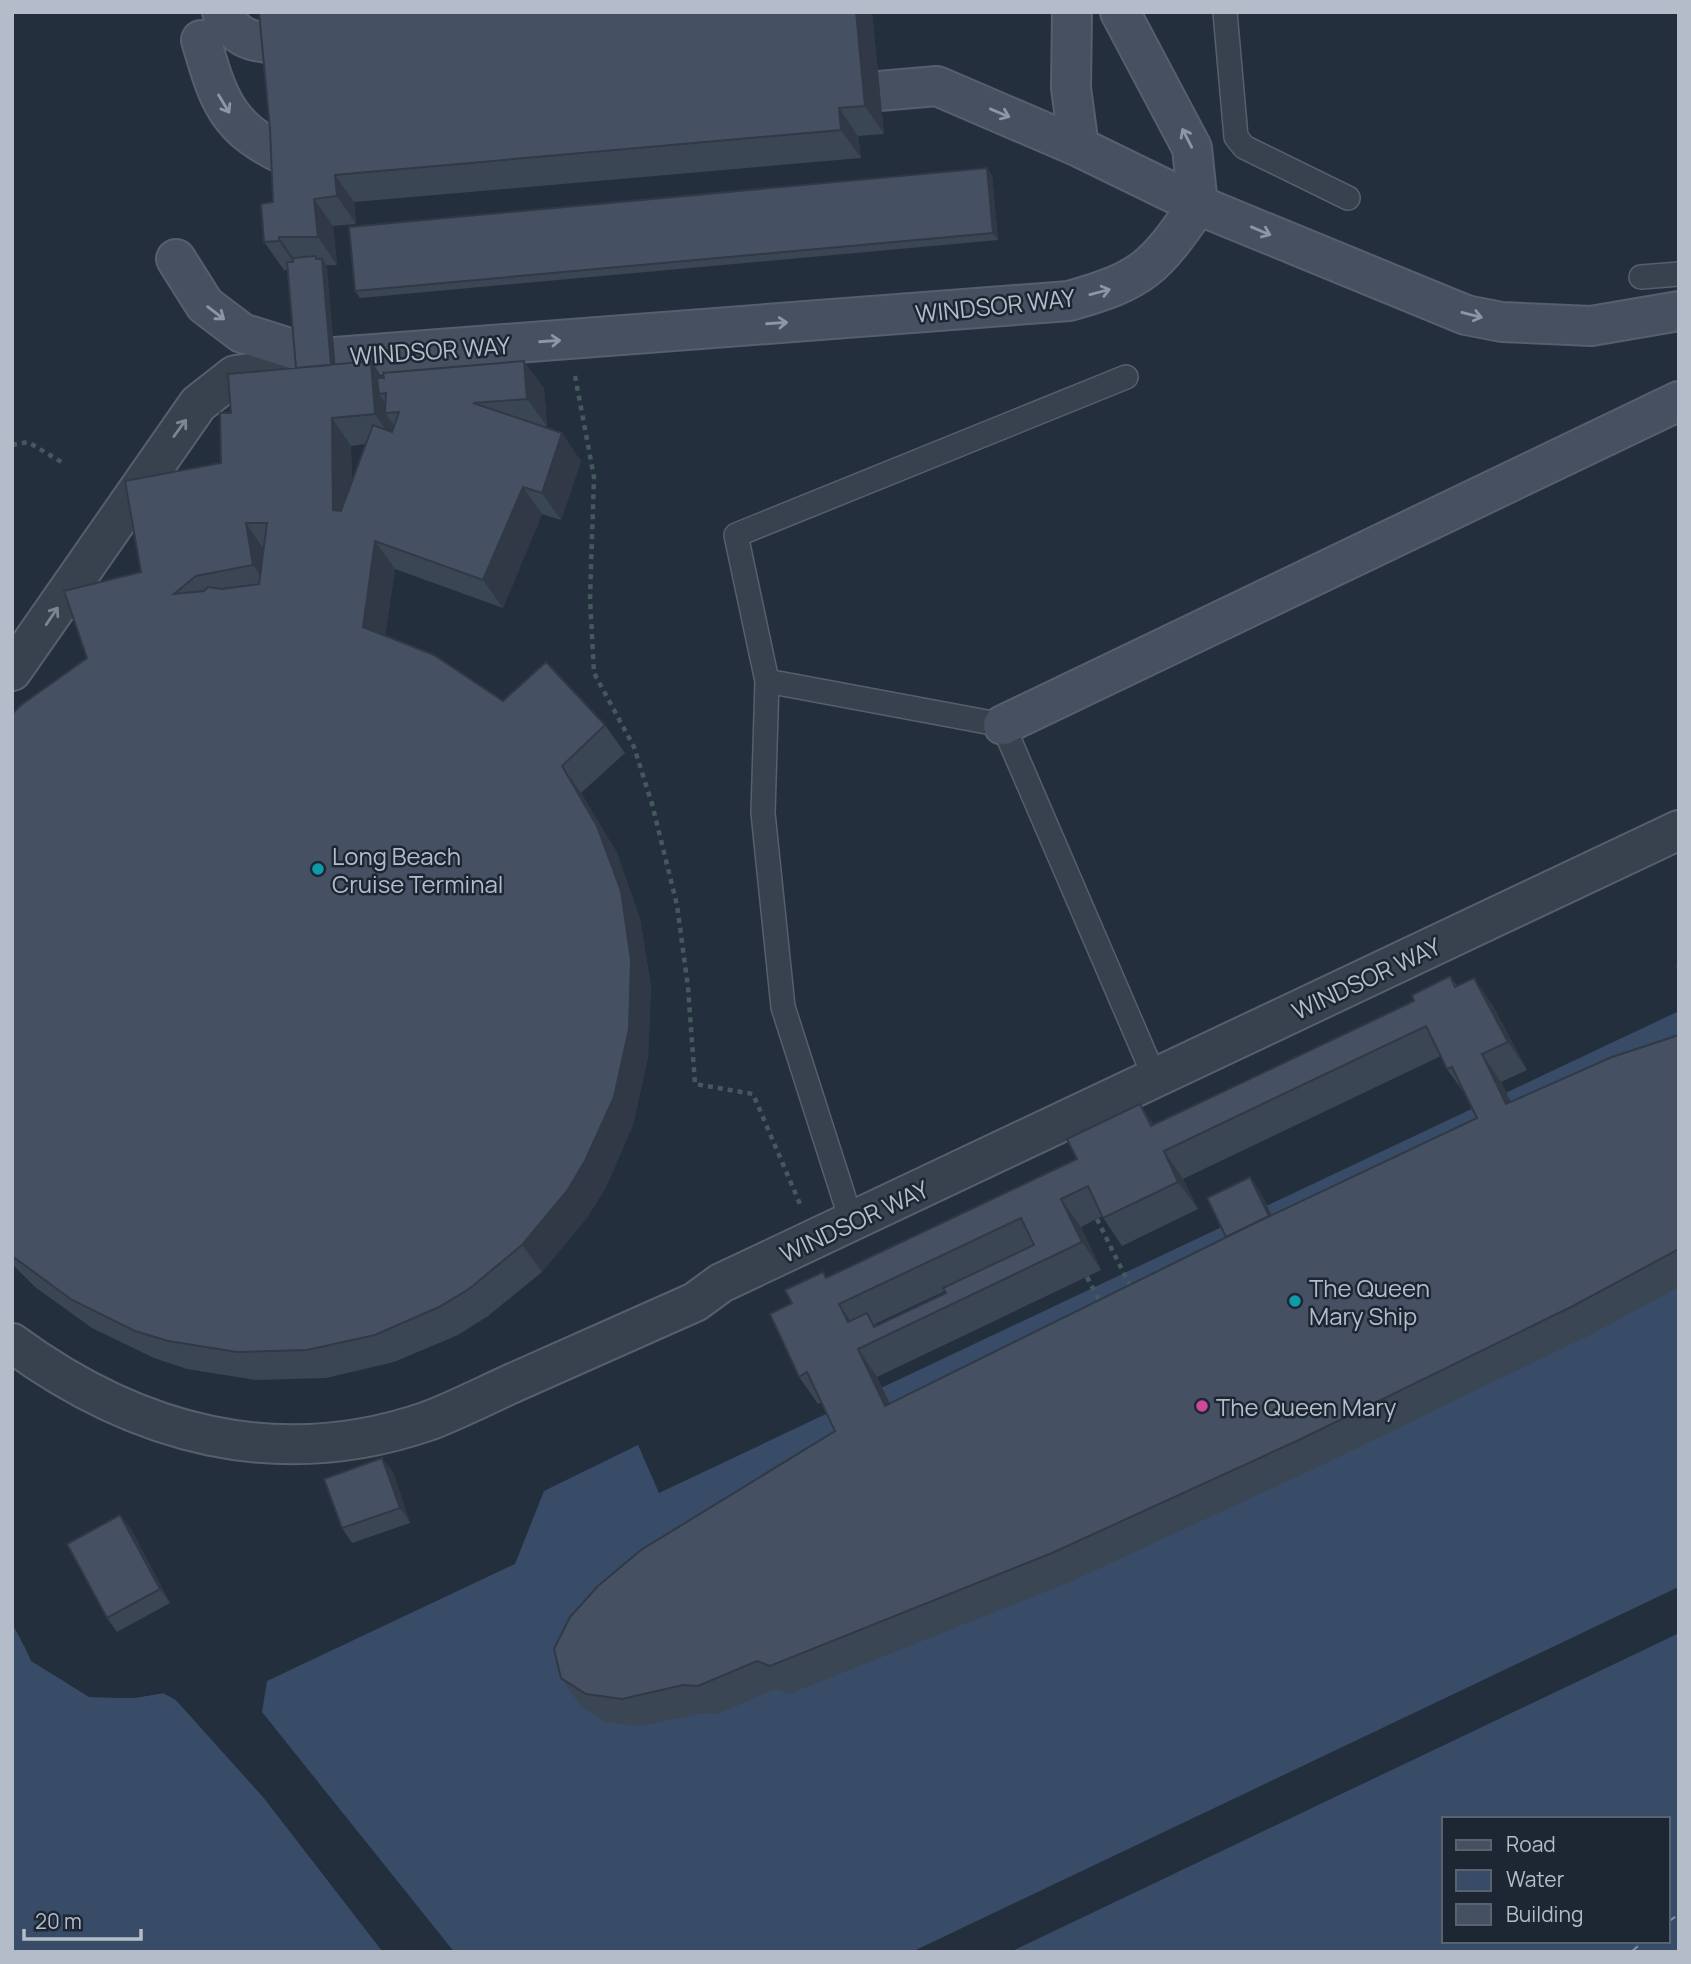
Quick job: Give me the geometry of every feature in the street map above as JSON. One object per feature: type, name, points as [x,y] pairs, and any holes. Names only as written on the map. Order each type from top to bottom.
[{"type":"street","points":[[1072,12],[1071,89],[1079,147]]},
{"type":"street","points":[[1120,12],[1192,148],[1198,205]]},
{"type":"street","points":[[276,44],[252,42],[229,26],[211,26],[216,90],[236,124],[261,144],[289,157]]},
{"type":"street","points":[[878,91],[937,86],[1079,147],[1198,205],[1466,315],[1502,322],[1591,326],[1679,311]]},
{"type":"street","name":"WINDSOR WAY","points":[[12,671],[198,404],[235,375],[312,359],[1069,301],[1115,288],[1143,273],[1173,240],[1198,205]]},
{"type":"street","points":[[176,259],[205,305],[242,333],[312,359]]},
{"type":"street","points":[[1003,725],[1679,401]]},
{"type":"street","name":"WINDSOR WAY","points":[[12,1343],[55,1374],[103,1401],[155,1422],[222,1438],[264,1443],[319,1443],[374,1435],[428,1421],[695,1302],[721,1283],[1679,830]]},
{"type":"lane","points":[[1224,12],[1236,137],[1244,147],[1348,198]]},
{"type":"lane","points":[[1641,277],[1679,274]]},
{"type":"lane","points":[[852,1223],[783,1007],[763,813],[767,681],[736,535],[1126,377]]},
{"type":"lane","points":[[767,681],[1003,725],[1155,1079]]},
{"type":"path","points":[[573,368],[594,477],[590,599],[594,673],[634,747],[652,804],[677,905],[688,987],[695,1084],[753,1094],[816,1240]]},
{"type":"path","points":[[12,445],[28,442],[63,463]]},
{"type":"path","points":[[1097,1219],[1132,1290]]},
{"type":"path","points":[[1087,1277],[1103,1308]]},
{"type":"water","points":[[1679,1011],[1679,1587],[912,1952],[454,1952],[262,1712],[267,1681],[515,1564],[544,1491],[638,1445],[659,1493]]},
{"type":"water","points":[[12,1623],[32,1661],[89,1697],[134,1698],[164,1693],[176,1700],[264,1798],[383,1952],[12,1952]]},
{"type":"water","points":[[1679,1633],[1679,1952],[1010,1952]]},
{"type":"pier","points":[[1679,1587],[1679,1591],[920,1952],[912,1952]]},
{"type":"pier","points":[[15,1625],[35,1659],[91,1693],[134,1695],[164,1689],[178,1697],[266,1796],[387,1952],[383,1952],[264,1798],[176,1700],[163,1693],[134,1698],[90,1697],[31,1661]]},
{"type":"pier","points":[[1679,1630],[1679,1633],[1007,1952],[1009,1949]]},
{"type":"pier","points":[[259,1708],[454,1952],[449,1952],[259,1714]]},
{"type":"building","points":[[259,12],[856,12],[865,106],[839,108],[841,130],[335,175],[337,196],[314,199],[318,237],[279,237],[279,241],[264,242],[261,204],[273,202],[270,129]]},
{"type":"building","points":[[987,168],[993,233],[355,291],[349,227]]},
{"type":"building","points":[[316,256],[316,259],[322,259],[331,365],[296,368],[287,262],[293,262],[293,258]]},
{"type":"building","name":"Long Beach Cruise Terminal","points":[[371,361],[375,414],[332,418],[333,510],[341,511],[373,425],[392,432],[399,412],[385,413],[386,393],[379,394],[377,378],[384,378],[383,373],[524,361],[527,399],[473,403],[562,433],[542,493],[523,487],[483,580],[375,541],[363,627],[434,655],[503,701],[546,662],[605,725],[562,766],[597,826],[621,891],[631,960],[629,1029],[614,1097],[585,1161],[567,1191],[522,1245],[469,1289],[439,1307],[375,1335],[307,1350],[237,1352],[168,1341],[135,1331],[72,1300],[12,1256],[12,714],[87,658],[64,591],[141,572],[125,481],[221,463],[220,413],[231,413],[228,374]],"holes":[[[246,523],[267,523],[259,584],[222,589],[208,587],[204,591],[174,594],[196,576],[253,565]]]},
{"type":"building","name":"The Queen Mary","points":[[1450,976],[1455,987],[1474,978],[1508,1042],[1482,1054],[1506,1104],[1612,1057],[1679,1035],[1679,1249],[1571,1307],[1301,1439],[1052,1553],[770,1666],[757,1661],[698,1686],[683,1685],[622,1699],[586,1694],[561,1678],[554,1649],[570,1617],[598,1586],[641,1550],[835,1431],[807,1372],[799,1377],[770,1314],[792,1303],[785,1290],[823,1272],[826,1278],[1077,1159],[1067,1139],[1140,1104],[1151,1126],[1414,1001],[1412,995]],"holes":[[[1426,1026],[1447,1069],[1452,1067],[1477,1118],[1251,1225],[885,1406],[858,1349],[1082,1242],[1061,1199],[1088,1186],[1103,1218],[1178,1182],[1164,1151]],[[1021,1218],[1034,1245],[943,1288],[946,1293],[874,1327],[867,1313],[848,1322],[839,1304]]]},
{"type":"building","points":[[1250,1177],[1269,1216],[1226,1237],[1207,1198]]},
{"type":"building","points":[[382,1458],[400,1508],[342,1528],[324,1479]]},
{"type":"building","points":[[120,1515],[160,1589],[107,1618],[67,1544]]},
{"type":"ferry route","points":[[1670,1921],[1679,1914]]},
{"type":"ferry route","points":[[1631,1952],[1642,1943]]},
{"type":"place","name":"Long Beach Cruise Terminal","points":[[318,869]]},
{"type":"place","name":"The Queen Mary Ship","points":[[1295,1301]]},
{"type":"place","name":"The Queen Mary","points":[[1202,1406]]}]
